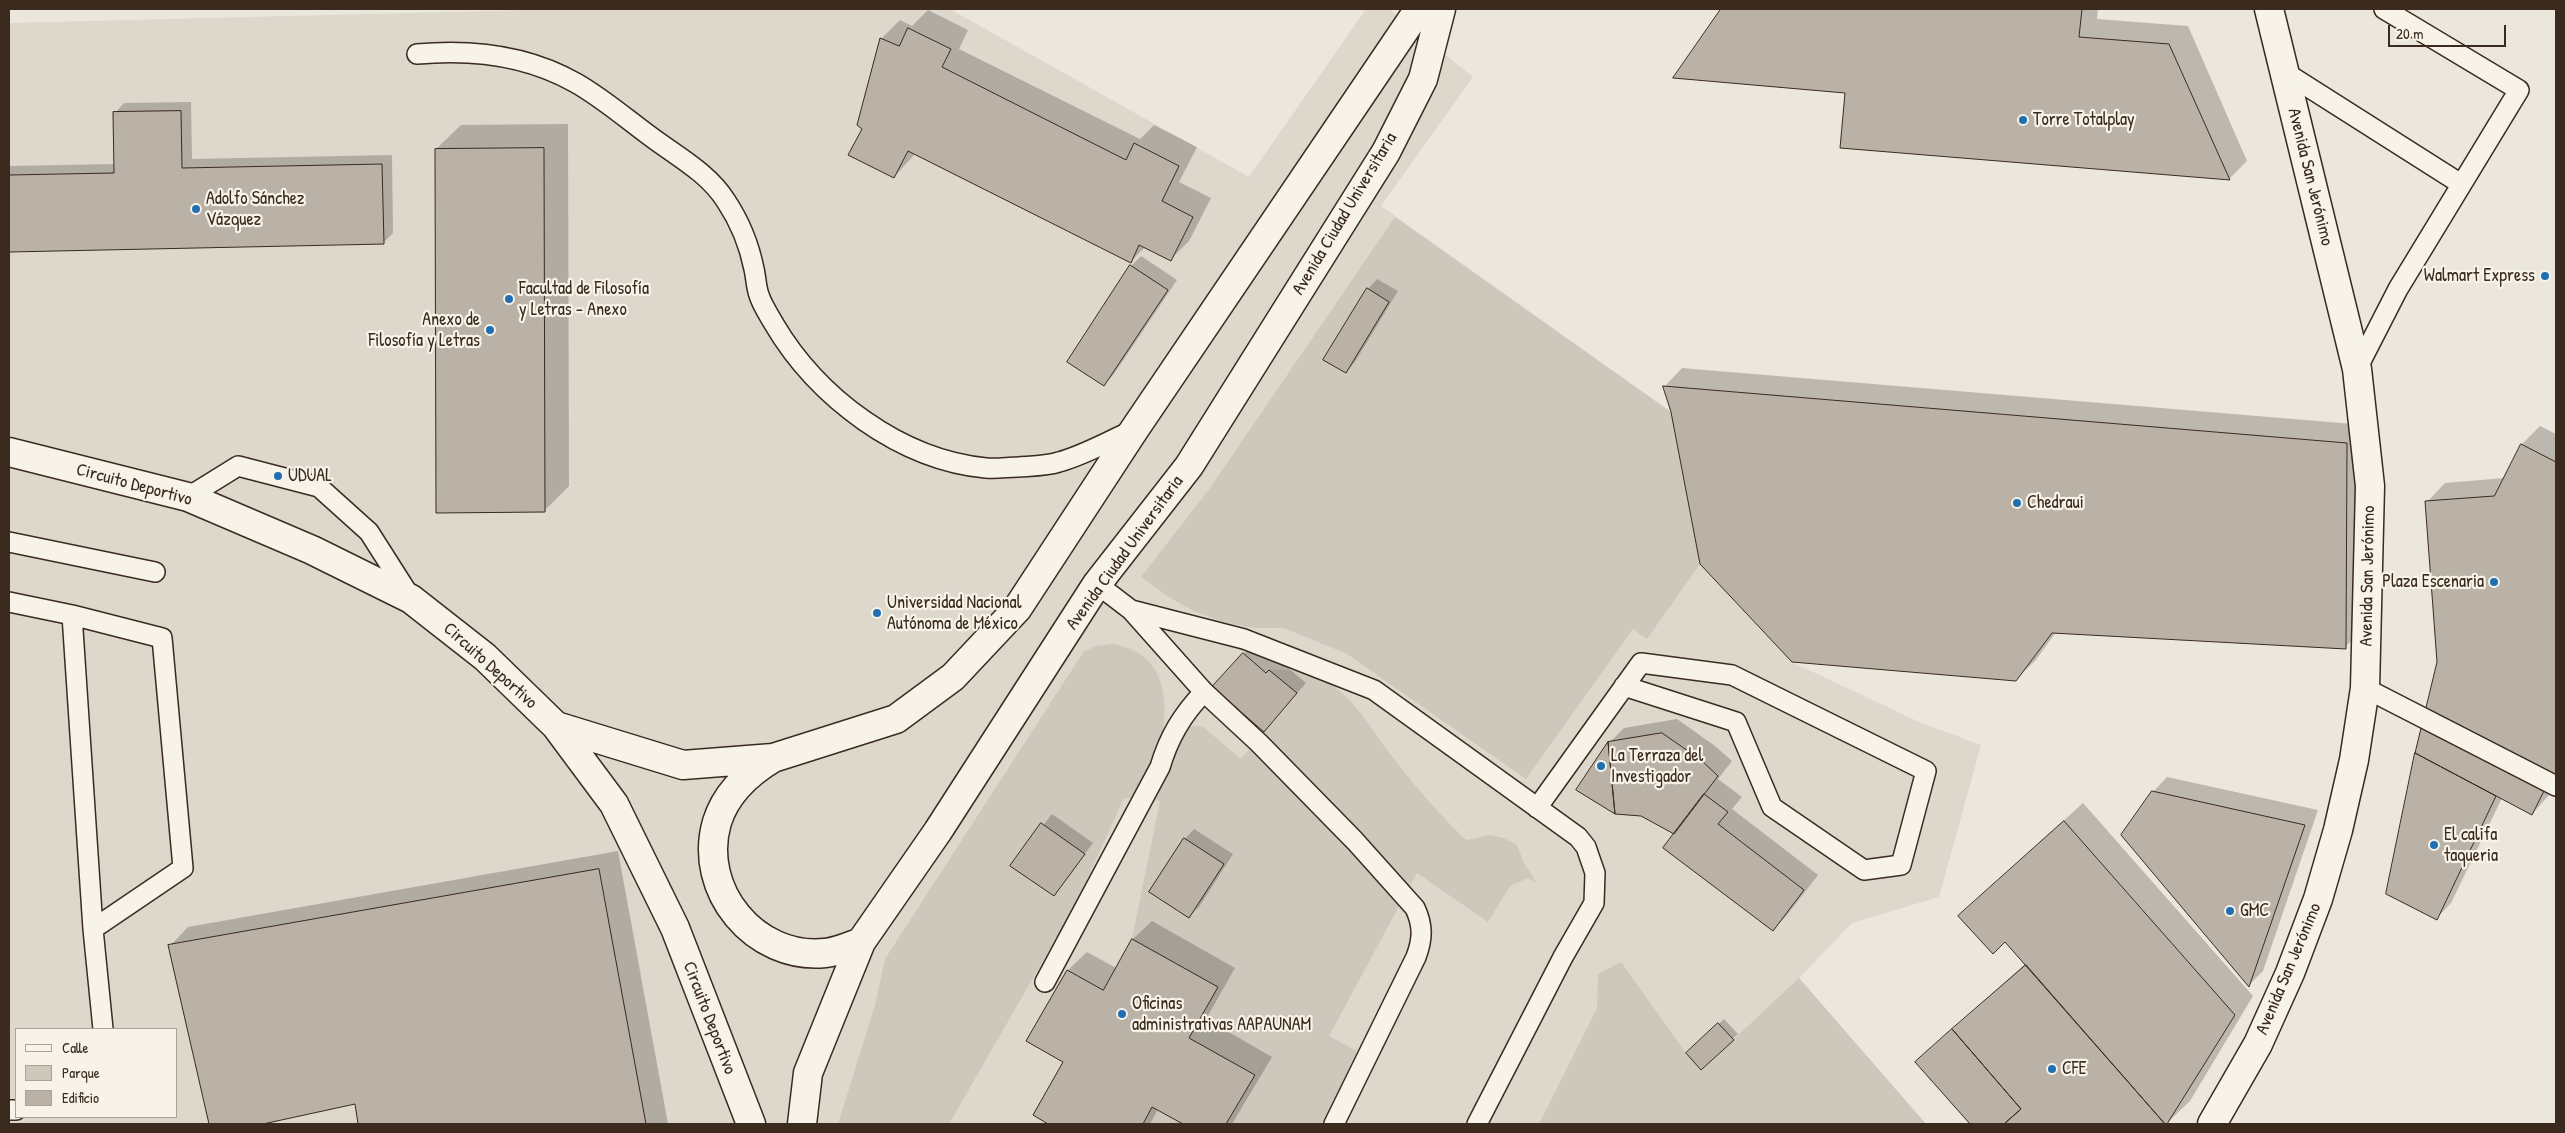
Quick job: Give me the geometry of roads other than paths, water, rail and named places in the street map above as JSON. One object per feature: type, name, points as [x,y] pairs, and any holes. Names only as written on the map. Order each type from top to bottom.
[{"type":"street","points":[[861,942],[826,954],[804,953],[782,948],[761,938],[744,925],[730,907],[720,887],[715,866],[714,852],[717,822],[726,803],[739,784],[754,769],[774,758],[896,719],[953,677],[1017,609],[1134,430],[1419,9]]},
{"type":"street","name":"Avenida Ciudad Universitaria","points":[[802,1124],[808,1073],[861,942],[938,831],[1097,584],[1189,466],[1386,152],[1423,79],[1441,9]]},
{"type":"street","name":"Avenida San Jerónimo","points":[[2212,1124],[2258,1044],[2290,973],[2318,899],[2338,830],[2354,760],[2365,688],[2370,486],[2357,369],[2269,9]]},
{"type":"street","name":"Circuito Deportivo","points":[[9,452],[188,497],[312,550],[412,599],[485,657],[556,726],[614,804],[675,928],[751,1124]]},
{"type":"street","points":[[556,726],[683,765],[774,758]]},
{"type":"lane","points":[[2357,369],[2398,289],[2518,90],[2384,9]]},
{"type":"lane","points":[[417,54],[448,51],[478,52],[508,57],[544,67],[577,83],[710,180],[739,223],[748,246],[758,295],[794,354],[844,404],[872,425],[903,444],[930,456],[958,463],[988,468],[1030,466],[1058,463],[1134,430]]},
{"type":"lane","points":[[2283,71],[2461,184]]},
{"type":"lane","points":[[188,497],[238,466],[319,487],[369,532],[412,599]]},
{"type":"lane","points":[[9,542],[155,572]]},
{"type":"lane","points":[[1097,584],[1131,610],[1204,692],[1259,743],[1355,841],[1415,908],[1420,920],[1422,933],[1416,957],[1334,1124]]},
{"type":"lane","points":[[9,602],[72,615],[162,638],[183,868],[93,929]]},
{"type":"lane","points":[[1131,610],[1244,639],[1374,690],[1578,837],[1586,847],[1595,873],[1594,903],[1563,957],[1478,1124]]},
{"type":"lane","points":[[72,615],[93,929],[103,1028]]},
{"type":"lane","points":[[1537,808],[1624,686],[1641,664],[1732,675],[1926,771],[1901,865],[1864,870],[1772,807],[1736,722],[1624,686]]},
{"type":"lane","points":[[2365,688],[2556,786]]},
{"type":"lane","points":[[1045,982],[1160,767],[1166,746],[1175,727],[1204,692]]},
{"type":"place","name":"Torre Totalplay","points":[[2023,120]]},
{"type":"place","name":"Adolfo Sánchez Vázquez","points":[[196,209]]},
{"type":"place","name":"Walmart Express","points":[[2545,276]]},
{"type":"place","name":"Facultad de Filosofía y Letras - Anexo","points":[[509,299]]},
{"type":"place","name":"Anexo de Filosofía y Letras","points":[[490,330]]},
{"type":"place","name":"UDUAL","points":[[278,476]]},
{"type":"place","name":"Chedraui","points":[[2017,503]]},
{"type":"place","name":"Plaza Escenaria","points":[[2494,582]]},
{"type":"place","name":"Universidad Nacional Autónoma de México","points":[[877,613]]},
{"type":"place","name":"La Terraza del Investigador","points":[[1601,766]]},
{"type":"place","name":"El califa taqueria","points":[[2434,845]]},
{"type":"place","name":"GMC","points":[[2230,911]]},
{"type":"place","name":"Oficinas administrativas AAPAUNAM","points":[[1122,1014]]},
{"type":"place","name":"CFE","points":[[2052,1069]]}]
